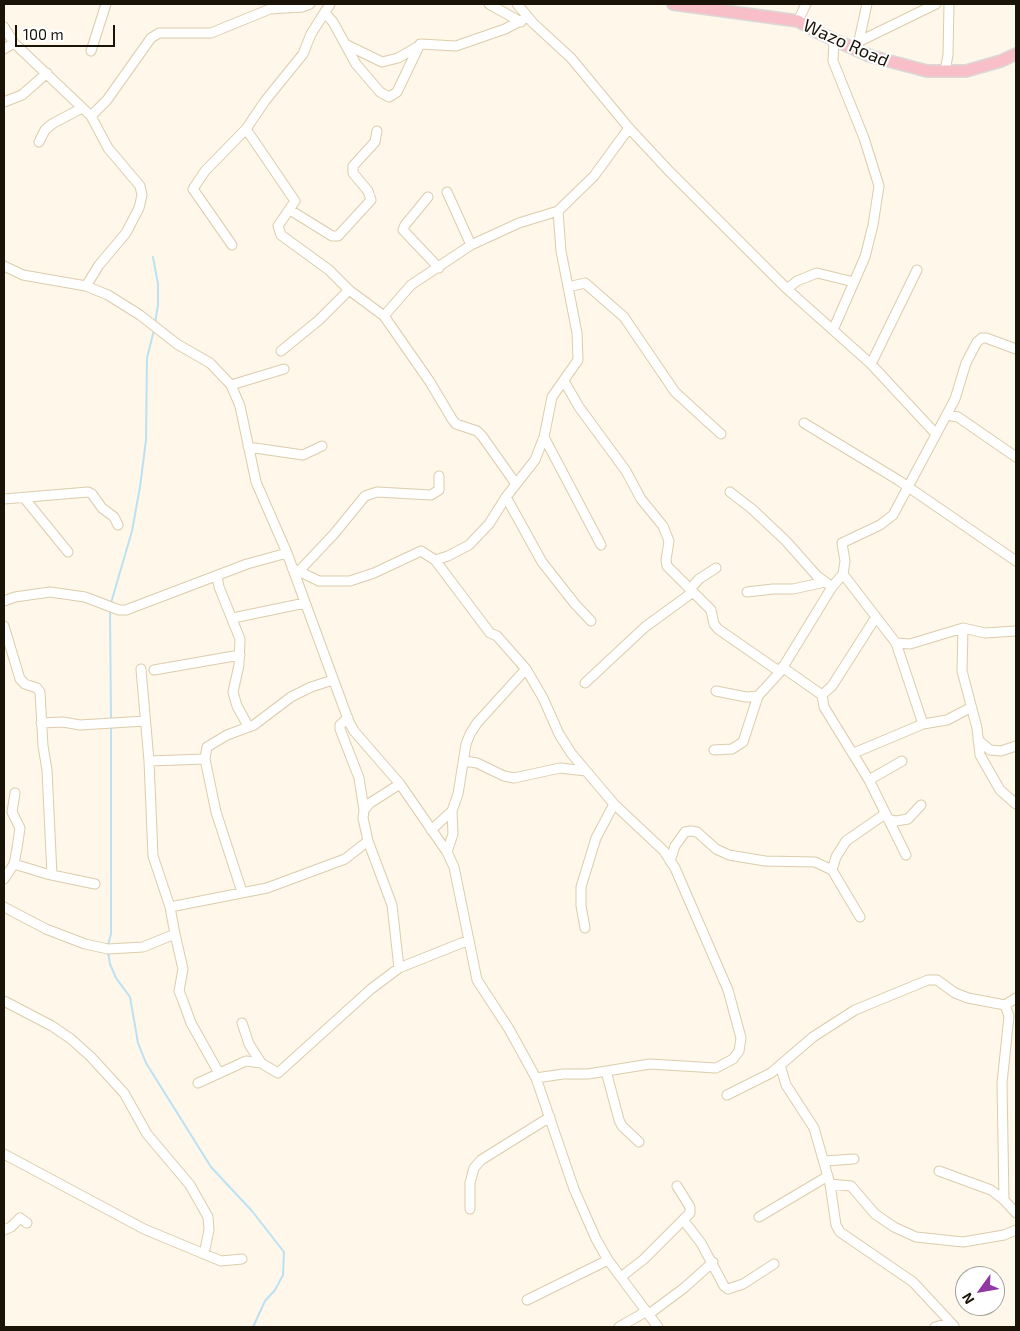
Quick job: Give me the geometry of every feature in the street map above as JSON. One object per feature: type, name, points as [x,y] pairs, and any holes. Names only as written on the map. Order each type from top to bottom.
[{"type":"main road","name":"Wazo Road","points":[[673,4],[798,21],[834,40],[857,46],[889,63],[911,68],[966,71],[980,68],[1016,54]]},
{"type":"street","points":[[92,51],[106,4]]},
{"type":"street","points":[[90,116],[106,100],[154,36],[159,33],[211,33],[260,12],[287,6],[310,4]]},
{"type":"street","points":[[232,246],[193,188],[205,171],[246,130],[265,101],[303,54],[310,34],[330,4]]},
{"type":"street","points":[[489,4],[524,19],[572,58],[629,128],[787,289],[871,364],[936,434]]},
{"type":"street","points":[[518,4],[524,19]]},
{"type":"street","points":[[798,21],[806,4]]},
{"type":"street","points":[[857,46],[867,4]]},
{"type":"street","points":[[857,46],[936,4]]},
{"type":"street","points":[[945,71],[948,55],[949,4]]},
{"type":"street","points":[[325,14],[346,44],[352,59],[380,92],[389,97],[397,92],[418,46]]},
{"type":"street","points":[[346,44],[382,62],[398,58],[423,43],[456,46],[490,35],[524,19]]},
{"type":"street","points":[[4,27],[14,43],[90,116],[108,148],[140,186],[142,194],[139,208],[126,233],[99,266],[86,286]]},
{"type":"street","points":[[833,330],[865,257],[873,225],[879,186],[864,138],[833,62],[834,40]]},
{"type":"street","points":[[4,49],[14,43]]},
{"type":"street","points":[[4,102],[22,95],[47,73]]},
{"type":"street","points":[[39,142],[52,124],[82,108]]},
{"type":"street","points":[[384,316],[411,285],[439,268],[471,244],[519,222],[558,211],[594,176],[629,128]]},
{"type":"street","points":[[246,130],[295,201],[278,226],[281,235],[329,270],[349,290],[384,316],[430,382],[452,419],[456,424],[477,431],[482,436],[516,484]]},
{"type":"street","points":[[290,210],[332,236],[338,236],[371,200],[368,191],[353,173],[353,166],[375,142],[377,132]]},
{"type":"street","points":[[447,192],[471,244]]},
{"type":"street","points":[[428,197],[404,225],[403,230],[415,245],[439,268]]},
{"type":"street","points":[[436,560],[459,550],[476,539],[535,460],[544,436],[552,396],[564,382],[578,360],[579,348],[561,250],[558,211]]},
{"type":"street","points":[[4,266],[23,275],[86,286],[108,295],[140,314],[177,344],[210,363],[231,385],[240,406],[256,482],[295,569],[305,603],[348,718],[354,731],[400,784],[447,852],[454,867],[476,980],[509,1029],[536,1078],[574,1189],[608,1260],[658,1327]]},
{"type":"street","points":[[871,364],[917,270]]},
{"type":"street","points":[[787,289],[797,281],[817,273],[854,282]]},
{"type":"street","points":[[568,287],[585,283],[624,317],[675,392],[721,434]]},
{"type":"street","points":[[281,351],[318,320],[349,290]]},
{"type":"street","points":[[714,750],[732,749],[743,742],[758,696],[781,669],[829,584],[843,574],[845,561],[842,543],[880,525],[893,515],[906,487],[955,399],[966,364],[977,342],[982,338],[986,338],[1016,348]]},
{"type":"street","points":[[231,385],[284,369]]},
{"type":"street","points":[[564,382],[579,407],[626,471],[641,499],[662,526],[669,541],[667,566],[711,610],[718,629],[822,695],[824,707],[854,753],[906,855]]},
{"type":"street","points":[[947,415],[958,417],[1016,457]]},
{"type":"street","points":[[804,422],[906,487],[1016,561]]},
{"type":"street","points":[[544,436],[601,545]]},
{"type":"street","points":[[248,447],[303,455],[322,446]]},
{"type":"street","points":[[295,569],[334,534],[365,496],[377,492],[431,494],[439,490],[439,476]]},
{"type":"street","points":[[4,499],[25,499],[88,492],[92,494],[102,508],[114,517],[118,525]]},
{"type":"street","points":[[730,492],[771,527],[829,584]]},
{"type":"street","points":[[506,497],[542,562],[591,621]]},
{"type":"street","points":[[25,499],[68,552]]},
{"type":"street","points":[[295,569],[319,581],[350,581],[374,573],[421,551],[436,560],[490,633],[497,636],[526,669],[543,698],[559,734],[586,771],[614,804],[664,851],[670,861],[728,990],[737,1018],[742,1046],[733,1059],[716,1068],[650,1064],[606,1071],[536,1078]]},
{"type":"street","points":[[4,601],[15,597],[50,592],[85,597],[119,610],[126,610],[247,564],[287,553]]},
{"type":"street","points":[[585,683],[645,627],[692,591],[699,579],[716,568]]},
{"type":"street","points":[[843,574],[896,644],[923,724]]},
{"type":"street","points":[[217,576],[219,587],[240,639],[240,656],[233,692],[239,710],[248,726]]},
{"type":"street","points":[[747,592],[829,584]]},
{"type":"street","points":[[233,618],[305,603]]},
{"type":"street","points":[[822,695],[832,686],[876,616]]},
{"type":"street","points":[[4,626],[20,679],[24,684],[37,688],[40,692],[41,723],[47,770],[52,875]]},
{"type":"street","points":[[896,644],[910,644],[963,628],[985,633],[1016,631]]},
{"type":"street","points":[[963,628],[962,671],[980,755],[1000,790],[1016,804]]},
{"type":"street","points":[[154,670],[240,656]]},
{"type":"street","points":[[141,669],[149,761],[153,856],[170,906],[174,934],[183,969],[179,990],[191,1023],[219,1074]]},
{"type":"street","points":[[447,852],[453,834],[452,812],[466,744],[477,723],[526,669]]},
{"type":"street","points":[[242,892],[216,812],[205,759],[207,747],[262,720],[291,698],[311,687],[333,680]]},
{"type":"street","points":[[716,691],[746,697],[758,696]]},
{"type":"street","points":[[854,753],[923,724],[947,720],[970,708]]},
{"type":"street","points":[[348,718],[340,725],[340,729],[359,778],[364,810],[363,818],[368,841],[392,905],[398,968]]},
{"type":"street","points":[[41,723],[63,722],[80,725],[145,721]]},
{"type":"street","points":[[978,740],[990,750],[1001,751],[1016,746]]},
{"type":"street","points":[[149,761],[205,759]]},
{"type":"street","points":[[464,761],[477,763],[504,776],[514,778],[560,768],[586,771]]},
{"type":"street","points":[[868,780],[902,761]]},
{"type":"street","points":[[364,810],[370,803],[400,784]]},
{"type":"street","points":[[4,879],[14,864],[20,828],[12,812],[15,792]]},
{"type":"street","points":[[585,928],[581,906],[581,887],[596,838],[614,804]]},
{"type":"street","points":[[886,817],[896,821],[908,819],[921,805]]},
{"type":"street","points":[[431,830],[452,812]]},
{"type":"street","points":[[832,870],[836,857],[846,841],[886,817]]},
{"type":"street","points":[[670,861],[675,846],[685,832],[691,831],[697,832],[716,849],[729,855],[765,861],[815,862],[832,870],[860,917]]},
{"type":"street","points":[[170,906],[284,883],[344,859],[368,841]]},
{"type":"street","points":[[14,864],[52,875],[96,884]]},
{"type":"street","points":[[4,907],[59,934],[108,949],[143,947],[174,934]]},
{"type":"street","points":[[198,1083],[243,1061],[261,1063],[278,1073],[371,989],[398,968],[469,940]]},
{"type":"street","points":[[727,1095],[771,1073],[814,1037],[855,1010],[928,980],[936,980],[955,994],[968,998],[1005,1005],[1016,998]]},
{"type":"street","points":[[4,1001],[52,1026],[71,1039],[91,1057],[124,1093],[147,1134],[190,1185],[208,1217],[209,1230],[204,1254]]},
{"type":"street","points":[[1004,1200],[1002,1077],[1007,1051],[1009,1016],[1005,1005]]},
{"type":"street","points":[[242,1024],[249,1044],[261,1063]]},
{"type":"street","points":[[780,1065],[786,1085],[814,1128],[829,1180],[836,1224],[840,1232],[913,1282],[955,1326]]},
{"type":"street","points":[[606,1071],[619,1120],[639,1142]]},
{"type":"street","points":[[470,1209],[470,1183],[474,1168],[481,1160],[550,1117]]},
{"type":"street","points":[[4,1154],[144,1229],[226,1262],[242,1260]]},
{"type":"street","points":[[824,1161],[854,1159]]},
{"type":"street","points":[[938,1171],[980,1185],[1004,1200],[1016,1213]]},
{"type":"street","points":[[759,1218],[829,1180],[850,1186],[861,1196],[868,1208],[882,1220],[916,1237],[963,1242],[1004,1235],[1016,1230]]},
{"type":"street","points":[[621,1277],[684,1221],[690,1213],[690,1208],[677,1186]]},
{"type":"street","points":[[4,1230],[11,1227],[20,1218],[27,1223]]},
{"type":"street","points":[[684,1221],[713,1262],[724,1286],[733,1289],[774,1264]]},
{"type":"street","points":[[527,1300],[608,1260]]},
{"type":"street","points":[[619,1327],[648,1312],[684,1288],[713,1262]]},
{"type":"street","points":[[935,1327],[946,1324],[955,1326]]},
{"type":"waterway","points":[[153,257],[158,284],[158,305],[155,323]]},
{"type":"waterway","points":[[111,603],[132,531],[140,487],[146,440],[147,358],[154,330]]},
{"type":"waterway","points":[[110,610],[111,721]]},
{"type":"waterway","points":[[108,945],[111,934],[111,725]]},
{"type":"waterway","points":[[108,952],[110,964],[116,978],[130,997],[138,1043],[146,1063],[211,1167],[252,1211],[284,1252],[283,1275],[275,1290],[265,1301],[253,1327]]}]
